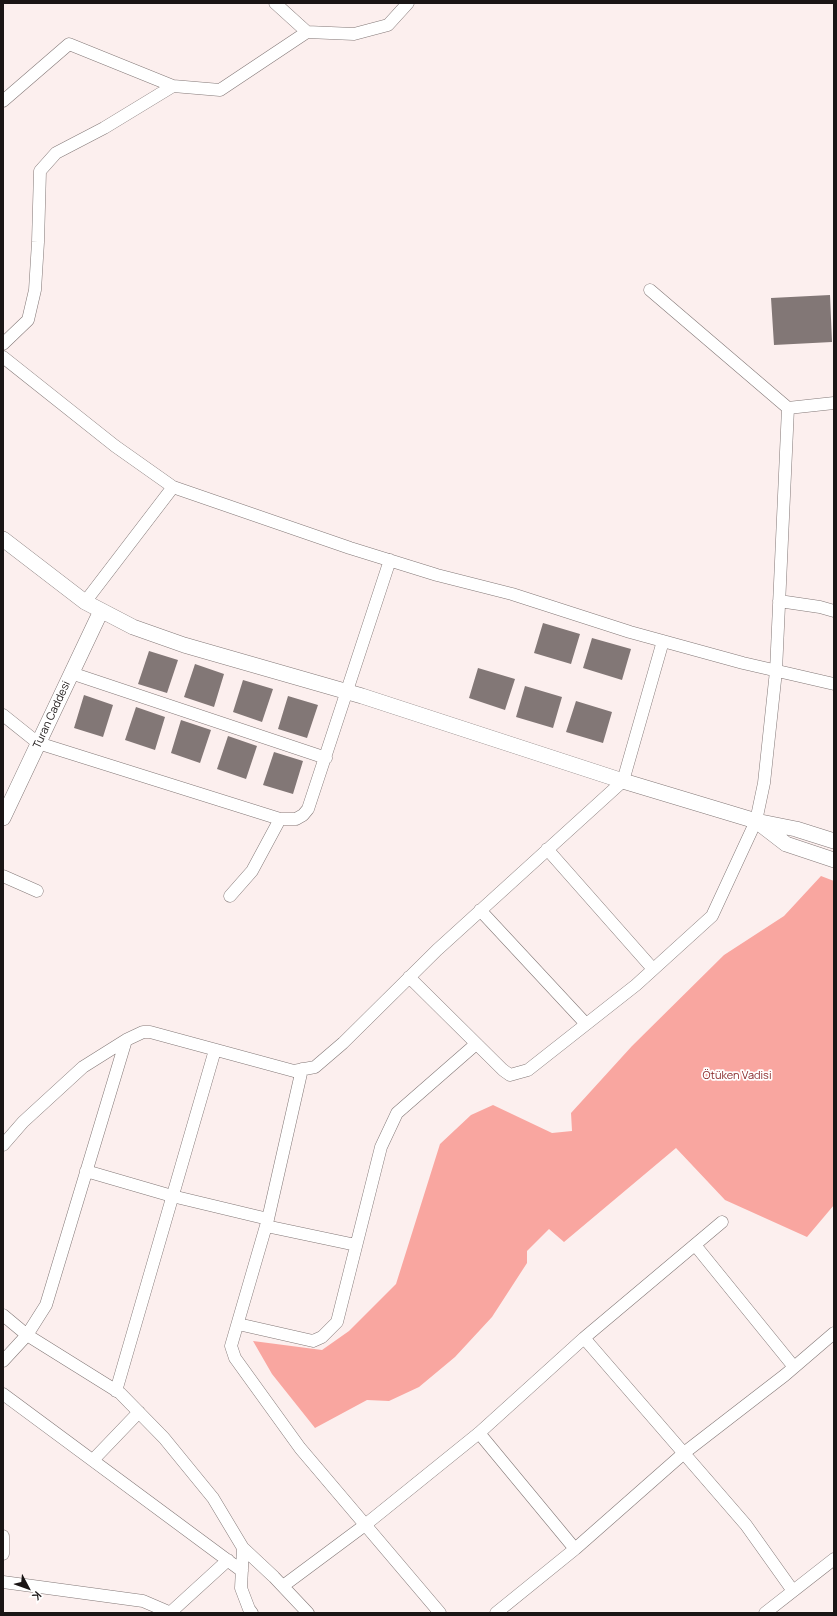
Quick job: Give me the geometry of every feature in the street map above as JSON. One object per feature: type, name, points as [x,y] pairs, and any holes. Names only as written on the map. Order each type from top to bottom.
[{"type":"street","points":[[275,3],[307,32]]},
{"type":"street","points":[[3,101],[69,44],[173,86],[220,90],[307,32],[354,34],[388,25],[408,3]]},
{"type":"street","points":[[3,344],[28,320],[35,290],[40,171],[56,153],[104,128],[173,86]]},
{"type":"street","points":[[650,290],[788,408],[834,403]]},
{"type":"street","points":[[3,357],[115,446],[173,487],[350,548],[437,575],[512,594],[663,642],[776,671],[834,684]]},
{"type":"street","points":[[409,977],[492,1061],[510,1075],[528,1070],[636,984],[712,916],[756,821],[764,783],[776,671],[788,408]]},
{"type":"street","points":[[85,602],[173,487]]},
{"type":"street","points":[[3,539],[85,602],[101,612],[133,627],[177,642],[347,692],[623,781],[756,821],[796,829],[834,841]]},
{"type":"street","points":[[3,715],[38,743],[280,819],[296,819],[304,815],[308,809],[390,560]]},
{"type":"street","points":[[779,600],[834,611]]},
{"type":"street","name":"Turan Caddesi","points":[[3,818],[101,612]]},
{"type":"street","points":[[3,1145],[23,1122],[83,1067],[126,1040],[143,1032],[150,1032],[294,1071],[315,1067],[343,1043],[409,977],[480,910],[623,781],[663,642]]},
{"type":"street","points":[[71,673],[326,758]]},
{"type":"street","points":[[230,896],[252,871],[280,819]]},
{"type":"street","points":[[756,821],[786,844],[834,860]]},
{"type":"street","points":[[547,850],[653,969]]},
{"type":"street","points":[[3,876],[38,891]]},
{"type":"street","points":[[480,910],[586,1024]]},
{"type":"street","points":[[3,1361],[27,1335],[46,1305],[126,1040]]},
{"type":"street","points":[[238,1324],[313,1341],[322,1337],[337,1322],[381,1147],[397,1113],[476,1044]]},
{"type":"street","points":[[116,1391],[215,1050]]},
{"type":"street","points":[[302,1069],[267,1222],[231,1346],[235,1358],[300,1448],[440,1613]]},
{"type":"street","points":[[86,1171],[172,1196],[356,1245]]},
{"type":"street","points":[[283,1586],[365,1525],[479,1432],[584,1338],[722,1222]]},
{"type":"street","points":[[695,1245],[794,1367]]},
{"type":"street","points":[[3,1315],[27,1335],[116,1391],[139,1412],[164,1438],[213,1498],[243,1548],[283,1586],[308,1613]]},
{"type":"street","points":[[496,1613],[575,1549],[684,1453],[794,1367],[834,1333]]},
{"type":"street","points":[[584,1338],[746,1525],[793,1591]]},
{"type":"street","points":[[3,1394],[242,1571]]},
{"type":"street","points":[[93,1460],[139,1412]]},
{"type":"street","points":[[479,1432],[575,1549]]},
{"type":"street","points":[[3,1536],[3,1554]]},
{"type":"street","points":[[243,1548],[241,1588],[252,1613]]},
{"type":"street","points":[[765,1613],[834,1559]]},
{"type":"street","points":[[3,1582],[143,1601],[171,1612],[228,1560]]},
{"type":"green space","name":"Ötüken Vadisi","points":[[821,876],[834,881],[834,1205],[807,1237],[725,1200],[676,1148],[564,1242],[549,1229],[527,1251],[527,1263],[492,1317],[455,1357],[419,1387],[389,1401],[367,1400],[315,1428],[272,1374],[253,1341],[322,1350],[349,1331],[396,1284],[440,1144],[471,1115],[493,1105],[552,1133],[572,1131],[571,1113],[632,1046],[724,955],[784,916]]},
{"type":"building","points":[[830,295],[832,342],[774,345],[771,298]]},
{"type":"building","points":[[543,623],[580,634],[571,664],[534,653]]},
{"type":"building","points":[[592,638],[631,649],[622,680],[583,668]]},
{"type":"building","points":[[149,651],[178,660],[167,693],[138,684]]},
{"type":"building","points":[[195,664],[224,674],[214,707],[184,697]]},
{"type":"building","points":[[478,668],[515,679],[505,710],[469,698]]},
{"type":"building","points":[[243,680],[273,689],[262,722],[233,712]]},
{"type":"building","points":[[525,686],[562,697],[553,728],[516,717]]},
{"type":"building","points":[[84,695],[113,705],[103,737],[74,728]]},
{"type":"building","points":[[288,696],[318,705],[307,738],[278,729]]},
{"type":"building","points":[[576,701],[612,712],[603,743],[566,732]]},
{"type":"building","points":[[136,707],[165,717],[155,750],[125,740]]},
{"type":"building","points":[[181,720],[211,730],[200,763],[171,753]]},
{"type":"building","points":[[228,736],[257,746],[246,779],[217,769]]},
{"type":"building","points":[[274,752],[303,761],[293,794],[263,785]]}]
